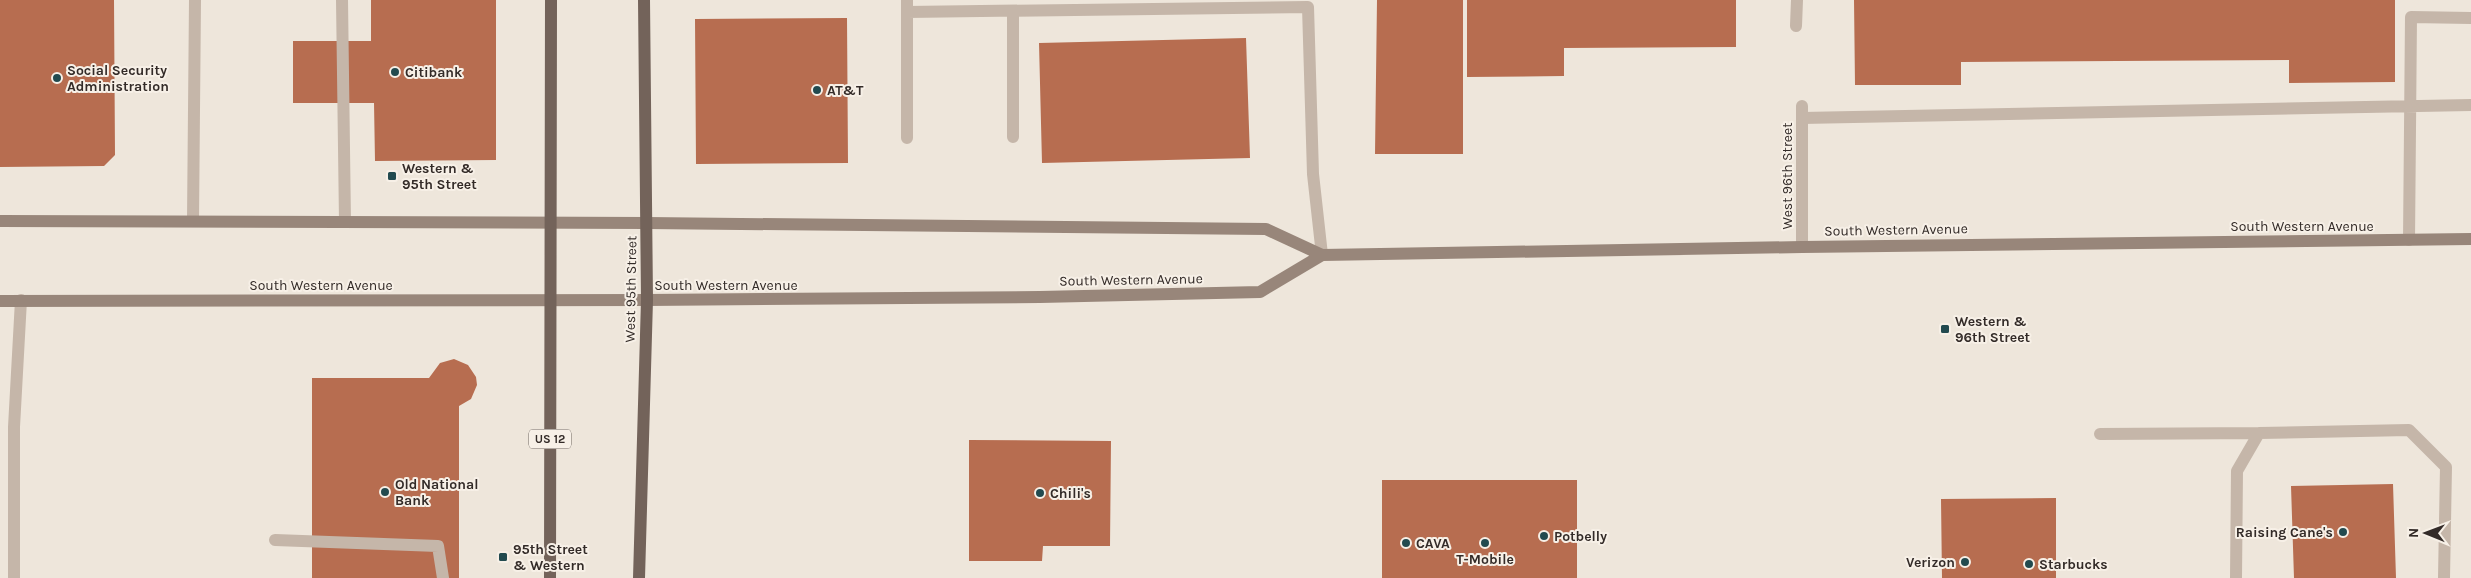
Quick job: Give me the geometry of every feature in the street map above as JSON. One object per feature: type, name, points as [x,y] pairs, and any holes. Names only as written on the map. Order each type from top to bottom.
[{"type":"main road","name":"US 12","points":[[550,578],[549,223],[551,0]]},
{"type":"main road","name":"West 95th Street","points":[[639,578],[647,300],[644,0]]},
{"type":"main road","name":"South Western Avenue","points":[[0,221],[193,220],[1266,229],[1322,255],[2471,239]]},
{"type":"main road","name":"South Western Avenue","points":[[0,300],[1021,298],[1260,292],[1322,255]]},
{"type":"street","points":[[193,220],[195,0]]},
{"type":"street","points":[[342,0],[345,222]]},
{"type":"street","points":[[1796,0],[1796,26]]},
{"type":"street","points":[[907,138],[907,6],[1013,11],[1308,7],[1313,174],[1322,255]]},
{"type":"street","points":[[1013,11],[1013,137]]},
{"type":"street","points":[[2409,240],[2411,17],[2471,18]]},
{"type":"street","points":[[2410,106],[2471,105]]},
{"type":"street","name":"West 96th Street","points":[[1802,247],[1802,112],[2410,106]]},
{"type":"street","points":[[14,578],[14,427],[21,300]]},
{"type":"street","points":[[2100,434],[2409,430],[2446,467],[2444,578]]},
{"type":"street","points":[[2236,578],[2237,471],[2259,433]]},
{"type":"street","points":[[275,540],[438,546],[443,578]]},
{"type":"building","name":"Social Security Administration","points":[[0,0],[114,0],[115,155],[104,166],[0,167]]},
{"type":"building","name":"Citibank","points":[[371,0],[496,0],[496,160],[375,161],[374,103],[293,103],[293,41],[371,41]]},
{"type":"building","points":[[1377,0],[1463,0],[1463,154],[1375,154]]},
{"type":"building","points":[[1467,0],[1736,0],[1736,47],[1564,48],[1564,76],[1467,77]]},
{"type":"building","points":[[1854,0],[2395,0],[2395,82],[2289,83],[2289,60],[1961,62],[1961,85],[1855,85]]},
{"type":"building","points":[[847,18],[848,163],[696,164],[695,19]]},
{"type":"building","points":[[1246,38],[1250,158],[1042,163],[1039,43]]},
{"type":"building","name":"Old National Bank","points":[[454,359],[468,365],[476,377],[477,385],[471,399],[459,406],[459,578],[312,578],[312,378],[429,378],[440,363]]},
{"type":"building","name":"Chili's","points":[[969,440],[1111,441],[1110,546],[1043,546],[1042,561],[969,561]]},
{"type":"building","points":[[1382,480],[1577,480],[1577,578],[1382,578]]},
{"type":"building","name":"Raising Cane's","points":[[2393,484],[2396,578],[2294,578],[2291,486]]},
{"type":"building","points":[[2056,498],[2056,578],[1942,578],[1941,499]]},
{"type":"place","name":"Citibank","points":[[395,72]]},
{"type":"place","name":"Social Security Administration","points":[[57,78]]},
{"type":"place","name":"AT&T","points":[[817,90]]},
{"type":"place","name":"Western & 95th Street","points":[[392,176]]},
{"type":"place","name":"Western & 96th Street","points":[[1945,329]]},
{"type":"place","name":"Old National Bank","points":[[385,492]]},
{"type":"place","name":"Chili's","points":[[1040,493]]},
{"type":"place","name":"Raising Cane's","points":[[2343,532]]},
{"type":"place","name":"Potbelly","points":[[1544,536]]},
{"type":"place","name":"CAVA","points":[[1406,543]]},
{"type":"place","name":"T-Mobile","points":[[1485,543]]},
{"type":"place","name":"95th Street & Western","points":[[503,557]]},
{"type":"place","name":"Verizon","points":[[1965,562]]},
{"type":"place","name":"Starbucks","points":[[2029,564]]}]
